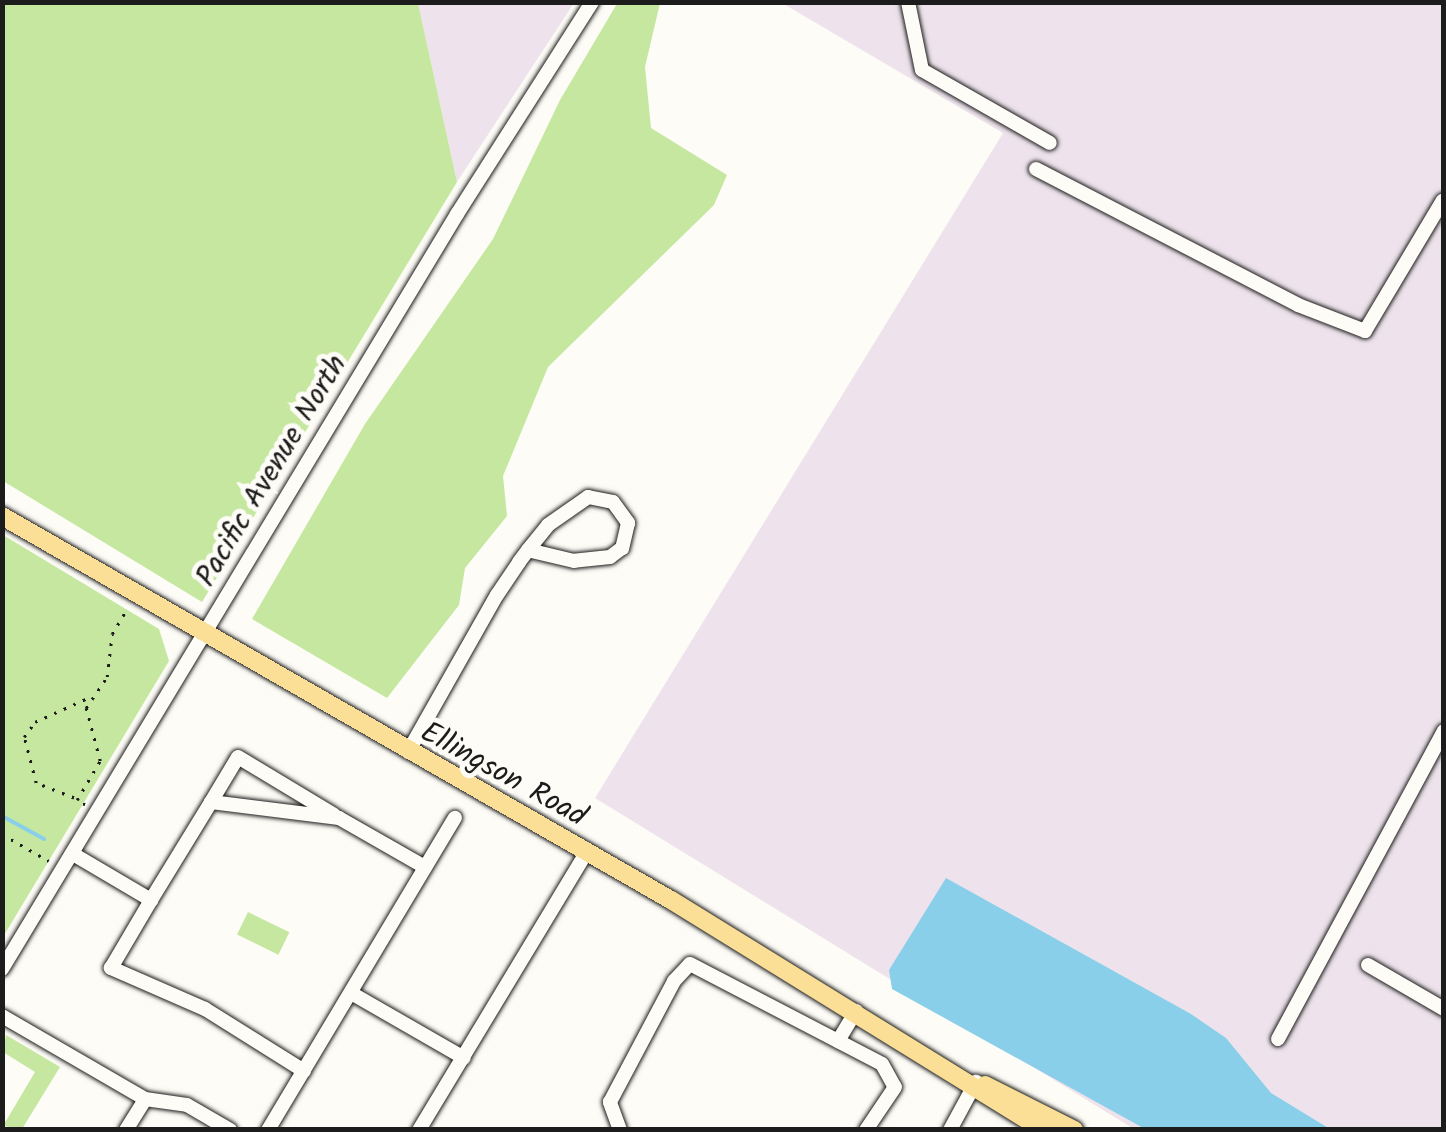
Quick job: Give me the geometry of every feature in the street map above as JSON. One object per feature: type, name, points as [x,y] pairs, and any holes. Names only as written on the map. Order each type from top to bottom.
[{"type":"main road","name":"Ellingson Road","points":[[2,516],[204,638],[586,853],[976,1082],[1074,1130]]},
{"type":"main road","name":"Ellingson Road","points":[[976,1082],[1044,1130]]},
{"type":"street","name":"Pacific Avenue North","points":[[2,970],[592,2]]},
{"type":"street","points":[[908,2],[922,70],[1050,143]]},
{"type":"street","points":[[1036,169],[1246,279],[1365,331],[1443,200]]},
{"type":"street","points":[[408,752],[528,550],[548,525],[588,497],[613,502],[628,522],[622,548],[610,557],[574,561],[528,550]]},
{"type":"street","points":[[1278,1039],[1444,731]]},
{"type":"street","points":[[304,1071],[204,1009],[111,968],[238,757],[424,867]]},
{"type":"street","points":[[211,802],[339,818]]},
{"type":"street","points":[[268,1130],[455,818]]},
{"type":"street","points":[[419,1130],[586,853]]},
{"type":"street","points":[[72,854],[151,900]]},
{"type":"street","points":[[620,1130],[610,1102],[674,981],[690,964],[838,1041],[892,1074],[895,1087],[866,1130]]},
{"type":"street","points":[[1368,965],[1444,1008]]},
{"type":"street","points":[[351,993],[464,1058]]},
{"type":"street","points":[[838,1041],[856,1011]]},
{"type":"street","points":[[2,1016],[145,1099],[187,1106],[230,1130]]},
{"type":"street","points":[[950,1130],[976,1082]]},
{"type":"street","points":[[126,1130],[145,1099]]},
{"type":"path","points":[[77,800],[100,761],[85,720],[92,696],[107,677],[112,634],[130,603]]},
{"type":"path","points":[[86,805],[36,784],[24,737],[35,722],[92,696]]},
{"type":"path","points":[[2,834],[63,870]]},
{"type":"shaded area","points":[[418,3],[574,3],[457,182]]},
{"type":"shaded area","points":[[782,3],[1443,3],[1443,1129],[1134,1129],[595,798],[1003,133]]},
{"type":"green space","points":[[618,2],[660,3],[645,67],[651,128],[727,175],[714,205],[548,367],[503,476],[507,516],[465,568],[459,605],[387,698],[252,619],[365,424],[493,239],[560,100]]},
{"type":"green space","points":[[2,3],[418,3],[457,182],[202,602],[3,481]]},
{"type":"green space","points":[[3,535],[159,629],[169,661],[3,937]]},
{"type":"green space","points":[[248,912],[289,932],[278,955],[237,934]]},
{"type":"green space","points":[[6,1035],[60,1067],[22,1129],[3,1126],[35,1072],[3,1052]]},
{"type":"water","points":[[946,878],[1191,1014],[1226,1038],[1271,1093],[1330,1129],[1145,1129],[892,989],[889,970]]},
{"type":"waterway","points":[[2,816],[44,839]]}]
